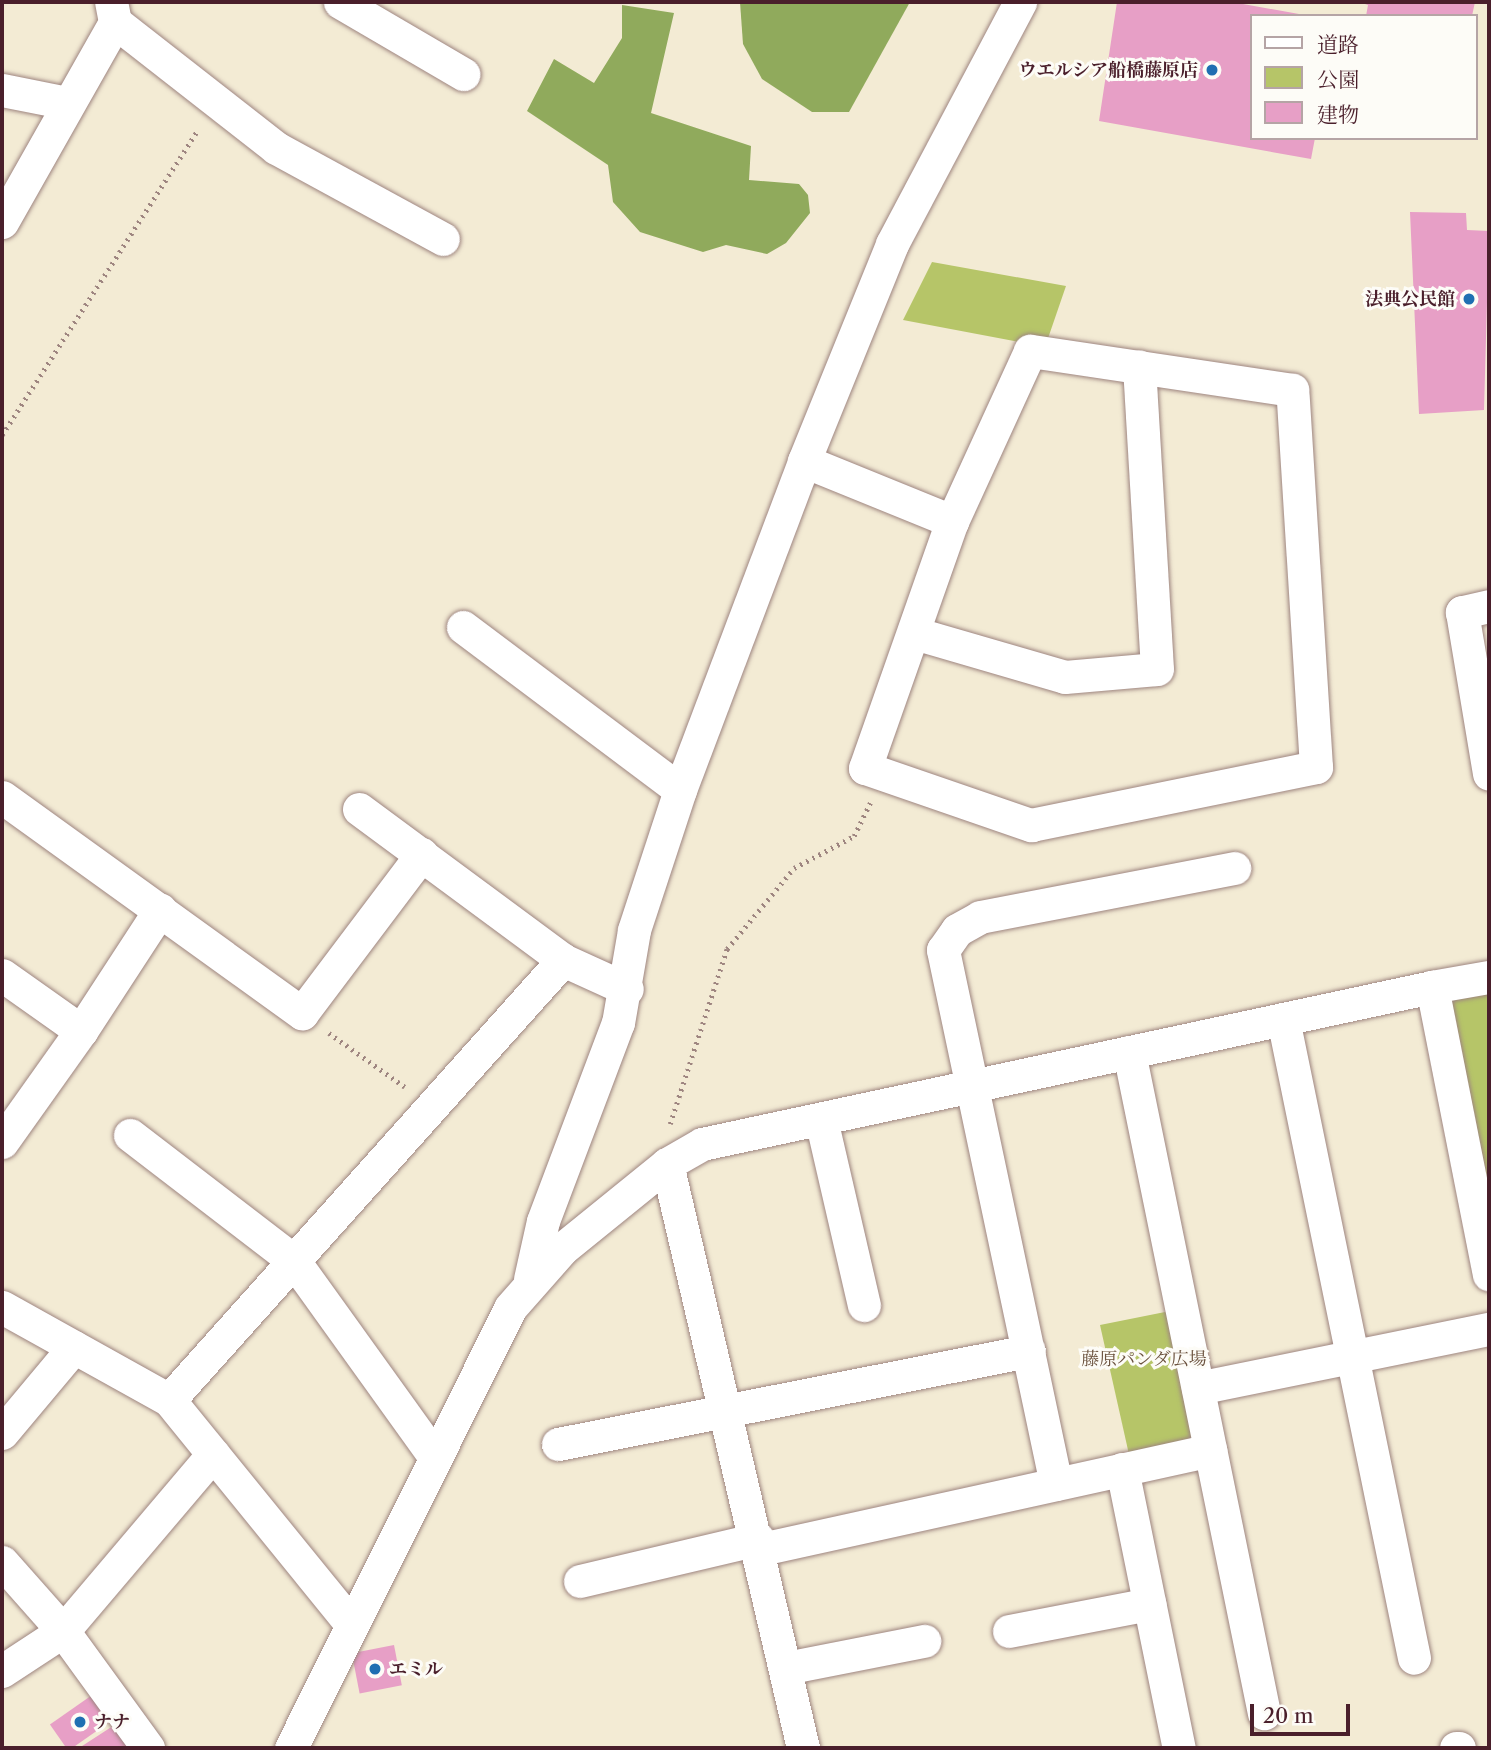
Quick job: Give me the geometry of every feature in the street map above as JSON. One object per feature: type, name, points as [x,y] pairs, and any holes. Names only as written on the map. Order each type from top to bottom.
[{"type":"street","points":[[340,2],[463,74]]},
{"type":"street","points":[[291,1748],[434,1456],[530,1279],[543,1222],[627,989],[634,930],[680,790],[804,461],[892,244],[1020,2]]},
{"type":"street","points":[[2,222],[68,103],[113,12],[214,104],[276,148],[443,239]]},
{"type":"street","points":[[2,90],[68,103]]},
{"type":"street","points":[[1030,351],[1139,367],[1292,390],[1316,767],[1031,825],[865,768],[952,521],[1030,351]]},
{"type":"street","points":[[914,633],[1065,677],[1157,668],[1139,367]]},
{"type":"street","points":[[804,461],[952,521]]},
{"type":"street","points":[[1489,606],[1462,612],[1489,774]]},
{"type":"street","points":[[463,627],[680,790]]},
{"type":"street","points":[[2,797],[302,1013],[422,854]]},
{"type":"street","points":[[359,809],[563,960],[627,989]]},
{"type":"street","points":[[1056,1484],[977,1086],[943,950],[957,930],[981,918],[1234,868]]},
{"type":"street","points":[[2,1142],[81,1031],[160,910]]},
{"type":"street","points":[[169,1400],[563,960]]},
{"type":"street","points":[[2,975],[81,1031]]},
{"type":"street","points":[[530,1279],[660,1169],[702,1144],[1489,977]]},
{"type":"street","points":[[1432,987],[1489,1274]]},
{"type":"street","points":[[1283,1020],[1414,1658]]},
{"type":"street","points":[[1129,1052],[1264,1713]]},
{"type":"street","points":[[821,1119],[864,1305]]},
{"type":"street","points":[[130,1135],[294,1261],[434,1456]]},
{"type":"street","points":[[660,1169],[760,1544],[803,1748]]},
{"type":"street","points":[[2,1307],[169,1400],[350,1623]]},
{"type":"street","points":[[1198,1388],[1489,1329]]},
{"type":"street","points":[[2,1433],[74,1347]]},
{"type":"street","points":[[558,1444],[1029,1351]]},
{"type":"street","points":[[580,1581],[1210,1450]]},
{"type":"street","points":[[2,1671],[63,1631],[213,1454]]},
{"type":"street","points":[[1122,1469],[1174,1747]]},
{"type":"street","points":[[2,1562],[63,1631],[148,1748]]},
{"type":"street","points":[[1009,1631],[1149,1604]]},
{"type":"street","points":[[786,1668],[924,1641]]},
{"type":"path","points":[[2,435],[214,104]]},
{"type":"path","points":[[660,1169],[727,949],[794,868],[854,836],[884,775]]},
{"type":"path","points":[[302,1013],[431,1105]]},
{"type":"green space","points":[[740,2],[910,2],[849,112],[812,112],[762,79],[743,44]]},
{"type":"green space","points":[[622,5],[674,13],[651,113],[751,146],[749,180],[799,184],[808,195],[810,213],[786,243],[767,254],[726,245],[703,252],[640,232],[613,202],[608,165],[527,111],[554,59],[594,83],[622,38]]},
{"type":"green space","points":[[932,262],[1066,286],[1045,347],[903,320]]},
{"type":"green space","points":[[1489,990],[1489,1220],[1444,998]]},
{"type":"green space","name":"藤原パンダ広場","points":[[1170,1311],[1194,1429],[1187,1447],[1130,1459],[1100,1325]]},
{"type":"building","points":[[1117,2],[1232,2],[1299,14],[1250,14],[1250,140],[1315,140],[1311,159],[1099,121]]},
{"type":"building","points":[[1359,2],[1475,2],[1472,14],[1366,14],[1368,5]]},
{"type":"building","points":[[1410,212],[1466,213],[1467,230],[1489,231],[1484,410],[1419,414]]},
{"type":"building","points":[[394,1645],[402,1685],[360,1693],[352,1653]]},
{"type":"building","points":[[95,1693],[113,1719],[72,1748],[66,1748],[50,1725]]},
{"type":"building","points":[[116,1724],[132,1748],[79,1748]]},
{"type":"place","name":"ウエルシア船橋藤原店","points":[[1212,70]]},
{"type":"place","name":"法典公民館","points":[[1469,299]]},
{"type":"place","name":"エミル","points":[[375,1669]]},
{"type":"place","name":"ナナ","points":[[80,1722]]}]
